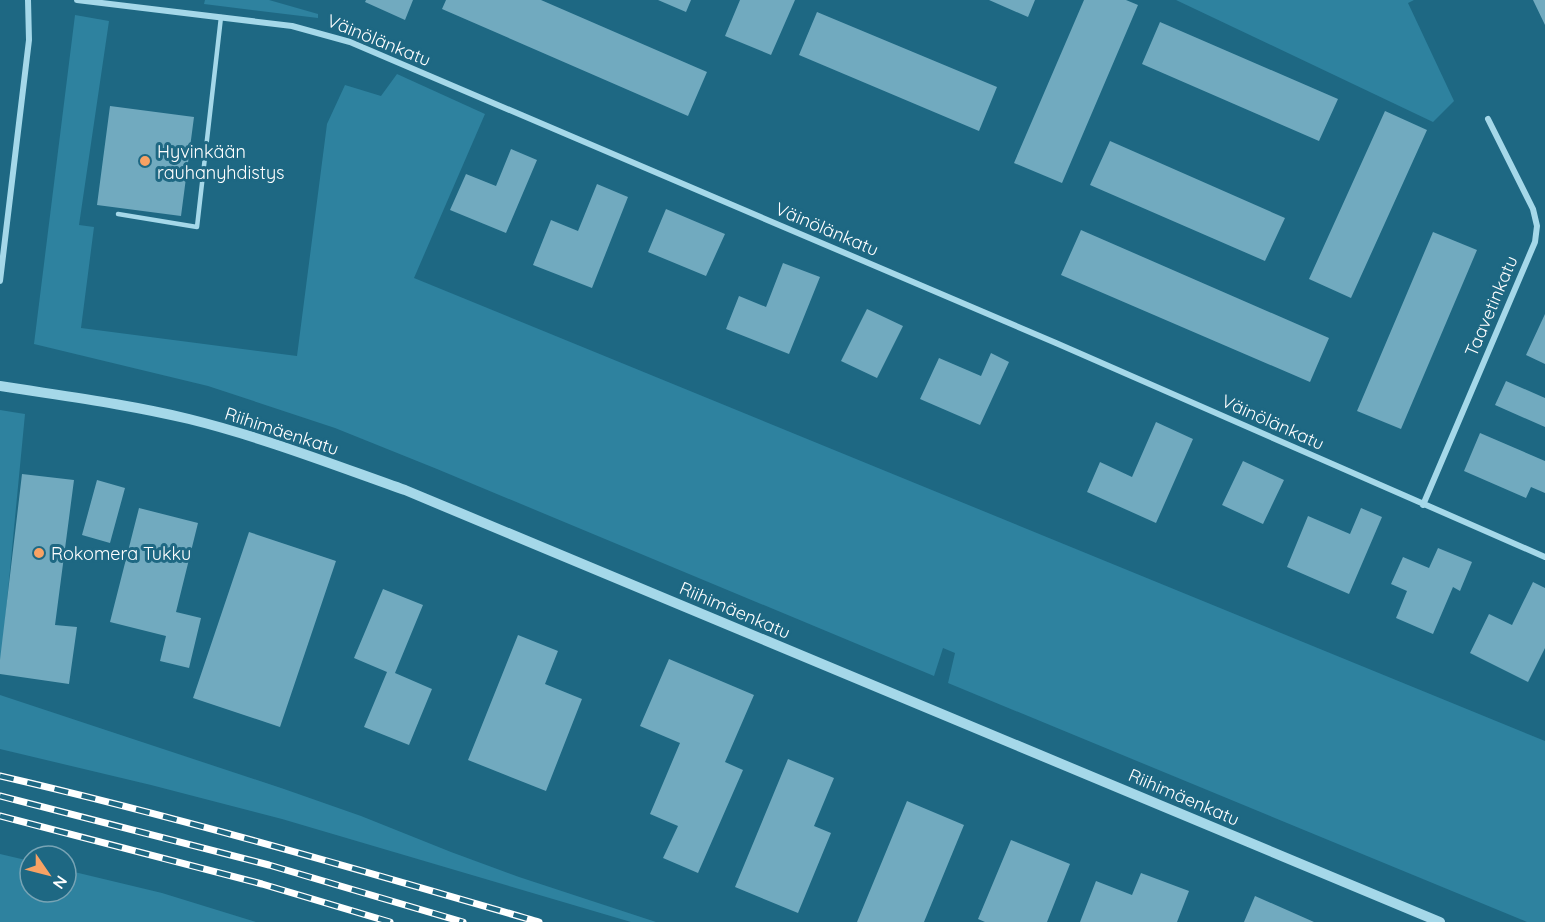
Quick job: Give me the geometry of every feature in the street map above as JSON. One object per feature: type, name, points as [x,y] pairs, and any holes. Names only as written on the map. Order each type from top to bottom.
[{"type":"street","points":[[0,281],[29,40],[28,0]]},
{"type":"street","name":"Väinölänkatu","points":[[77,0],[292,26],[350,42],[1036,334],[1423,505],[1545,556]]},
{"type":"street","name":"Taavetinkatu","points":[[1423,505],[1535,243],[1537,226],[1533,209],[1488,119]]},
{"type":"street","name":"Riihimäenkatu","points":[[0,386],[148,410],[189,419],[230,430],[405,490],[1440,922]]},
{"type":"lane","points":[[118,214],[197,227],[221,16]]},
{"type":"shaded area","points":[[205,0],[269,0],[318,14],[318,18],[204,4]]},
{"type":"shaded area","points":[[1176,0],[1414,0],[1408,3],[1454,101],[1433,122]]},
{"type":"shaded area","points":[[75,15],[109,21],[79,225],[94,227],[81,328],[297,356],[327,124],[345,85],[381,96],[397,74],[485,114],[414,278],[1545,741],[1545,922],[1527,922],[948,683],[955,653],[943,648],[934,676],[335,428],[208,386],[34,344]]},
{"type":"shaded area","points":[[0,410],[25,414],[0,674]]},
{"type":"shaded area","points":[[0,695],[284,789],[519,877],[656,922],[631,922],[282,819],[0,749]]},
{"type":"shaded area","points":[[0,854],[18,858],[18,904],[78,904],[78,873],[162,893],[256,922],[0,922]]},
{"type":"building","points":[[366,0],[413,0],[405,20],[365,2]]},
{"type":"building","points":[[446,0],[541,0],[707,72],[688,116],[442,9]]},
{"type":"building","points":[[658,0],[691,0],[686,12]]},
{"type":"building","points":[[740,0],[795,0],[771,55],[725,36]]},
{"type":"building","points":[[989,0],[1035,0],[1028,17]]},
{"type":"building","points":[[1084,0],[1126,0],[1138,5],[1062,183],[1014,163]]},
{"type":"building","points":[[1533,0],[1545,0],[1545,25]]},
{"type":"building","points":[[817,12],[997,87],[979,131],[799,55]]},
{"type":"building","points":[[1160,22],[1338,99],[1319,141],[1142,64]]},
{"type":"building","name":"Hyvinkään rauhanyhdistys","points":[[110,106],[194,117],[181,216],[97,205]]},
{"type":"building","points":[[1385,111],[1427,130],[1351,298],[1309,279]]},
{"type":"building","points":[[1110,141],[1285,218],[1265,261],[1090,185]]},
{"type":"building","points":[[511,149],[537,160],[506,233],[450,210],[466,174],[496,186]]},
{"type":"building","points":[[597,184],[628,197],[592,288],[533,265],[551,220],[578,231]]},
{"type":"building","points":[[666,209],[725,234],[706,276],[648,252]]},
{"type":"building","points":[[1081,230],[1329,338],[1310,382],[1061,275]]},
{"type":"building","points":[[1433,232],[1477,250],[1401,429],[1357,411]]},
{"type":"building","points":[[783,263],[820,277],[789,354],[726,329],[739,296],[766,307]]},
{"type":"building","points":[[867,309],[903,326],[877,378],[841,361]]},
{"type":"building","points":[[1545,314],[1545,364],[1526,355]]},
{"type":"building","points":[[991,353],[1009,362],[980,425],[920,399],[939,358],[981,376]]},
{"type":"building","points":[[1506,381],[1545,398],[1545,427],[1495,405]]},
{"type":"building","points":[[1156,422],[1193,439],[1156,523],[1087,492],[1100,462],[1132,477]]},
{"type":"building","points":[[1480,433],[1545,461],[1545,493],[1531,487],[1526,498],[1464,471]]},
{"type":"building","points":[[1243,461],[1284,480],[1263,524],[1222,505]]},
{"type":"building","name":"Rokomera Tukku","points":[[22,474],[74,480],[55,625],[77,627],[69,684],[0,674]]},
{"type":"building","points":[[97,480],[125,488],[110,543],[82,535]]},
{"type":"building","points":[[139,508],[198,523],[176,612],[201,618],[189,668],[160,661],[166,636],[110,622]]},
{"type":"building","points":[[1361,508],[1382,517],[1349,594],[1287,567],[1308,516],[1350,534]]},
{"type":"building","points":[[249,532],[336,561],[280,727],[193,698]]},
{"type":"building","points":[[1438,548],[1472,562],[1460,591],[1453,587],[1433,634],[1396,618],[1407,591],[1391,584],[1403,557],[1429,568]]},
{"type":"building","points":[[1533,582],[1545,588],[1545,648],[1528,682],[1470,653],[1489,614],[1512,625]]},
{"type":"building","points":[[383,589],[423,605],[395,673],[432,689],[409,745],[364,727],[387,672],[354,658]]},
{"type":"building","points":[[518,635],[558,651],[545,684],[582,699],[546,791],[468,760]]},
{"type":"building","points":[[669,659],[754,695],[725,762],[743,770],[698,873],[663,858],[678,826],[650,814],[680,743],[640,726]]},
{"type":"building","points":[[788,759],[834,778],[814,826],[831,833],[798,913],[735,887]]},
{"type":"building","points":[[907,801],[964,825],[924,922],[857,922]]},
{"type":"building","points":[[1011,840],[1070,864],[1047,922],[985,922],[978,919]]},
{"type":"building","points":[[1141,873],[1189,891],[1177,922],[1080,922],[1096,881],[1132,895]]},
{"type":"building","points":[[1255,896],[1314,922],[1244,922]]},
{"type":"railway","points":[[0,776],[203,827],[539,922]]},
{"type":"railway","points":[[0,796],[269,865],[463,922]]},
{"type":"railway","points":[[0,816],[262,884],[390,922]]},
{"type":"place","name":"Hyvinkään rauhanyhdistys","points":[[145,161]]},
{"type":"place","name":"Rokomera Tukku","points":[[39,553]]}]
